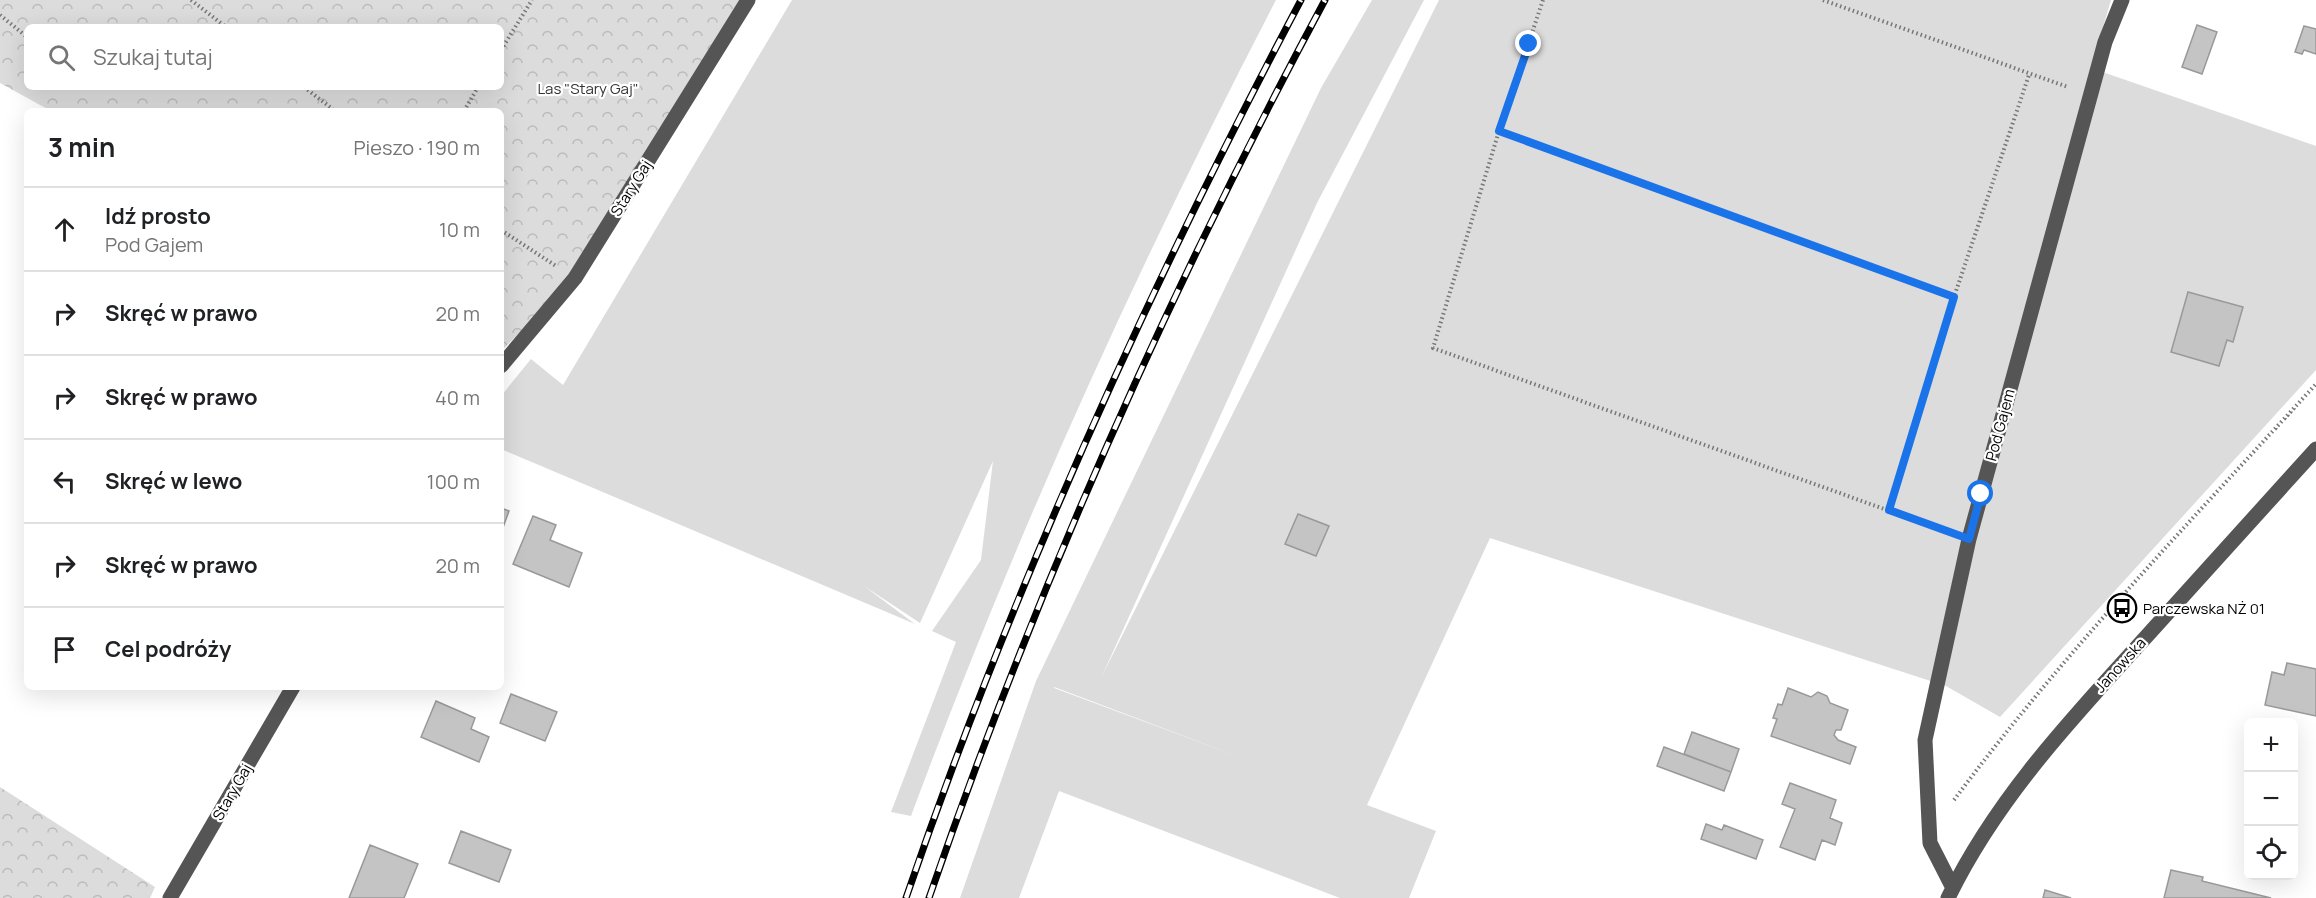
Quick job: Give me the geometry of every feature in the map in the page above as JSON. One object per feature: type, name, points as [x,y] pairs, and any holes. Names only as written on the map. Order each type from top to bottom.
[{"type":"street","name":"Stary Gaj","points":[[504,362],[575,278],[748,0]]},
{"type":"street","name":"Pod Gajem","points":[[1951,893],[1930,843],[1925,740],[1969,539],[2105,42],[2122,0]]},
{"type":"street","name":"Janowska","points":[[1951,893],[1973,852],[2058,732],[2316,449]]},
{"type":"street","name":"Stary Gaj","points":[[170,898],[291,690]]},
{"type":"path","points":[[191,0],[222,24]]},
{"type":"path","points":[[504,45],[532,0]]},
{"type":"path","points":[[1543,0],[1499,131],[1433,348],[1969,539]]},
{"type":"path","points":[[1823,0],[2029,75],[2091,94]]},
{"type":"path","points":[[0,15],[24,35]]},
{"type":"path","points":[[1889,510],[1954,297],[2029,75]]},
{"type":"path","points":[[308,90],[331,108]]},
{"type":"path","points":[[466,108],[476,90]]},
{"type":"path","points":[[1499,131],[1954,297]]},
{"type":"path","points":[[504,232],[575,278]]},
{"type":"path","points":[[1952,803],[1994,746],[2123,595],[2316,384]]},
{"type":"green space","name":"Las \"Stary Gaj\"","points":[[0,0],[741,0],[577,276],[504,348],[504,108],[46,108],[0,83]]},
{"type":"green space","points":[[792,0],[1276,0],[1175,200],[1081,402],[993,608],[911,816],[891,812],[956,642],[932,631],[981,560],[993,461],[920,623],[864,586],[915,624],[504,450],[504,392],[531,359],[563,385]]},
{"type":"green space","points":[[1372,0],[1424,0],[1317,203],[1102,676],[1439,0],[2111,0],[2091,68],[2316,146],[2316,370],[2000,717],[1946,686],[1490,538],[1367,805],[1436,831],[1409,898],[1340,898],[1059,791],[1019,898],[960,898],[1036,681],[1321,88]],"holes":[[[1054,687],[1245,759],[1054,688]]]},
{"type":"green space","points":[[0,787],[155,887],[150,898],[0,898]]},
{"type":"building","points":[[2197,25],[2217,32],[2202,74],[2182,67]]},
{"type":"building","points":[[2304,26],[2316,29],[2316,54],[2304,50],[2302,54],[2295,52]]},
{"type":"building","points":[[2188,292],[2243,307],[2233,342],[2227,340],[2219,366],[2171,352]]},
{"type":"building","points":[[504,509],[509,511],[504,525]]},
{"type":"building","points":[[1298,514],[1329,526],[1316,556],[1285,544]]},
{"type":"building","points":[[533,516],[556,525],[550,540],[582,553],[569,587],[513,564]]},
{"type":"building","points":[[2287,663],[2316,669],[2316,716],[2265,705],[2272,672],[2284,675]]},
{"type":"building","points":[[1788,688],[1811,697],[1818,692],[1827,696],[1830,703],[1848,710],[1841,730],[1836,730],[1834,735],[1838,740],[1856,747],[1850,764],[1771,736],[1777,719],[1773,718],[1778,704],[1782,705]]},
{"type":"building","points":[[511,694],[557,712],[545,741],[500,723]]},
{"type":"building","points":[[436,701],[475,718],[471,729],[489,737],[479,762],[421,737]]},
{"type":"building","points":[[1692,732],[1739,749],[1731,772],[1684,754]]},
{"type":"building","points":[[1664,747],[1731,772],[1724,791],[1657,766]]},
{"type":"building","points":[[1790,783],[1836,800],[1830,818],[1842,823],[1835,845],[1822,840],[1815,860],[1780,847],[1795,809],[1782,804]]},
{"type":"building","points":[[1706,824],[1722,830],[1724,825],[1763,840],[1756,859],[1701,839]]},
{"type":"building","points":[[461,831],[511,850],[499,882],[449,863]]},
{"type":"building","points":[[370,845],[418,864],[404,898],[349,898]]},
{"type":"building","points":[[2171,870],[2203,877],[2202,881],[2271,898],[2164,898]]},
{"type":"building","points":[[2045,890],[2071,898],[2043,898]]},
{"type":"railway","points":[[906,898],[991,668],[1086,441],[1190,219],[1301,0]]},
{"type":"railway","points":[[929,898],[1014,668],[1109,441],[1213,219],[1325,0]]},
{"type":"place","name":"Parczewska NŻ 01","points":[[2122,608]]},
{"type":"route","points":[[1529,44],[1499,131],[1954,297],[1889,510],[1969,539],[1981,494]]}]
